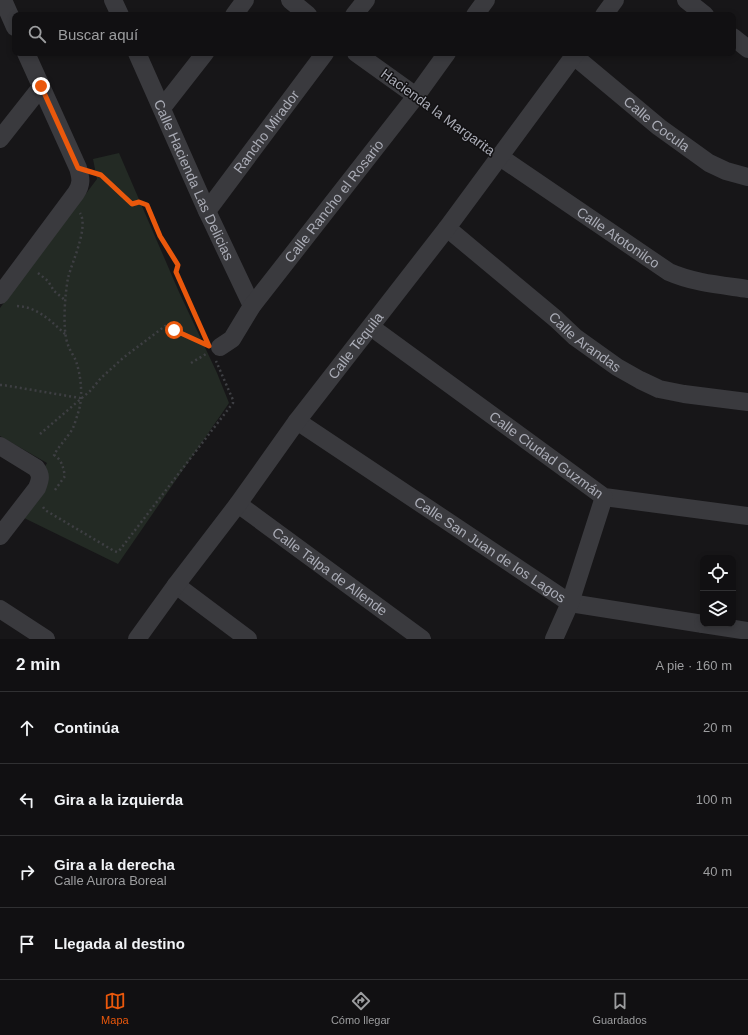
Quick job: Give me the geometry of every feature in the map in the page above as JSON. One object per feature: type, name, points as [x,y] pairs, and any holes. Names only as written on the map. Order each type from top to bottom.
[{"type":"street","points":[[3,0],[12,20]]},
{"type":"street","points":[[236,12],[245,0]]},
{"type":"street","points":[[290,0],[304,12]]},
{"type":"street","points":[[356,12],[366,0]]},
{"type":"street","points":[[477,12],[486,0]]},
{"type":"street","points":[[606,12],[615,0]]},
{"type":"street","points":[[686,0],[701,12]]},
{"type":"street","points":[[736,39],[748,49]]},
{"type":"street","points":[[0,295],[70,201],[79,176],[27,56]]},
{"type":"street","name":"Calle Hacienda Las Delicias","points":[[138,56],[207,211],[252,306]]},
{"type":"street","points":[[162,108],[202,56]]},
{"type":"street","name":"Rancho Mirador","points":[[207,211],[323,56]]},
{"type":"street","name":"Hacienda la Margarita","points":[[360,56],[416,96]]},
{"type":"street","name":"Calle Rancho el Rosario","points":[[215,352],[232,339],[252,306],[416,96],[445,56]]},
{"type":"street","name":"Calle Tequila","points":[[137,639],[238,504],[297,421],[371,328],[447,228],[574,56]]},
{"type":"street","name":"Calle Cocula","points":[[577,56],[659,127],[709,163],[726,171],[748,177]]},
{"type":"street","points":[[0,139],[41,86]]},
{"type":"street","name":"Calle Atotonilco","points":[[500,157],[669,272],[697,282],[748,289]]},
{"type":"street","name":"Calle Arandas","points":[[447,228],[556,319],[575,337],[617,367],[659,389],[684,394],[748,402]]},
{"type":"street","name":"Calle Ciudad Guzmán","points":[[371,328],[604,497],[748,516]]},
{"type":"street","name":"Calle San Juan de los Lagos","points":[[297,421],[570,603],[700,624]]},
{"type":"street","points":[[0,446],[36,468],[40,473],[41,479],[37,488],[0,536]]},
{"type":"street","points":[[554,639],[570,603],[604,497]]},
{"type":"street","name":"Calle Talpa de Allende","points":[[238,504],[422,639]]},
{"type":"street","points":[[176,585],[248,639]]},
{"type":"street","points":[[0,609],[46,639]]},
{"type":"street","name":"Calle San Juan de los Lagos","points":[[722,627],[748,631]]},
{"type":"path","name":"Hacienda la Margarita","points":[[416,96],[500,157]]},
{"type":"path","points":[[40,434],[80,398],[90,391],[101,378],[123,358],[165,326],[209,346],[176,272],[178,265],[160,236],[147,205],[139,202],[132,204],[101,175],[79,176]]},
{"type":"path","points":[[52,494],[65,476],[63,466],[54,455],[72,429],[79,408],[80,398],[80,378],[76,360],[68,345],[65,334],[65,300],[68,278],[82,230],[83,218],[70,201]]},
{"type":"path","points":[[38,273],[48,281],[54,291],[65,300]]},
{"type":"path","points":[[17,306],[28,306],[43,315],[65,334]]},
{"type":"path","points":[[44,503],[43,507],[45,510],[114,551],[119,551],[233,403],[215,352],[191,363]]},
{"type":"path","points":[[0,385],[3,384],[80,398]]},
{"type":"shaded area","points":[[119,153],[229,403],[118,564],[18,515],[47,463],[0,436],[0,308],[97,179],[93,159]]},
{"type":"route","points":[[41,86],[78,168],[101,175],[132,204],[139,202],[147,205],[160,236],[178,265],[176,272],[209,346],[174,330]]}]
